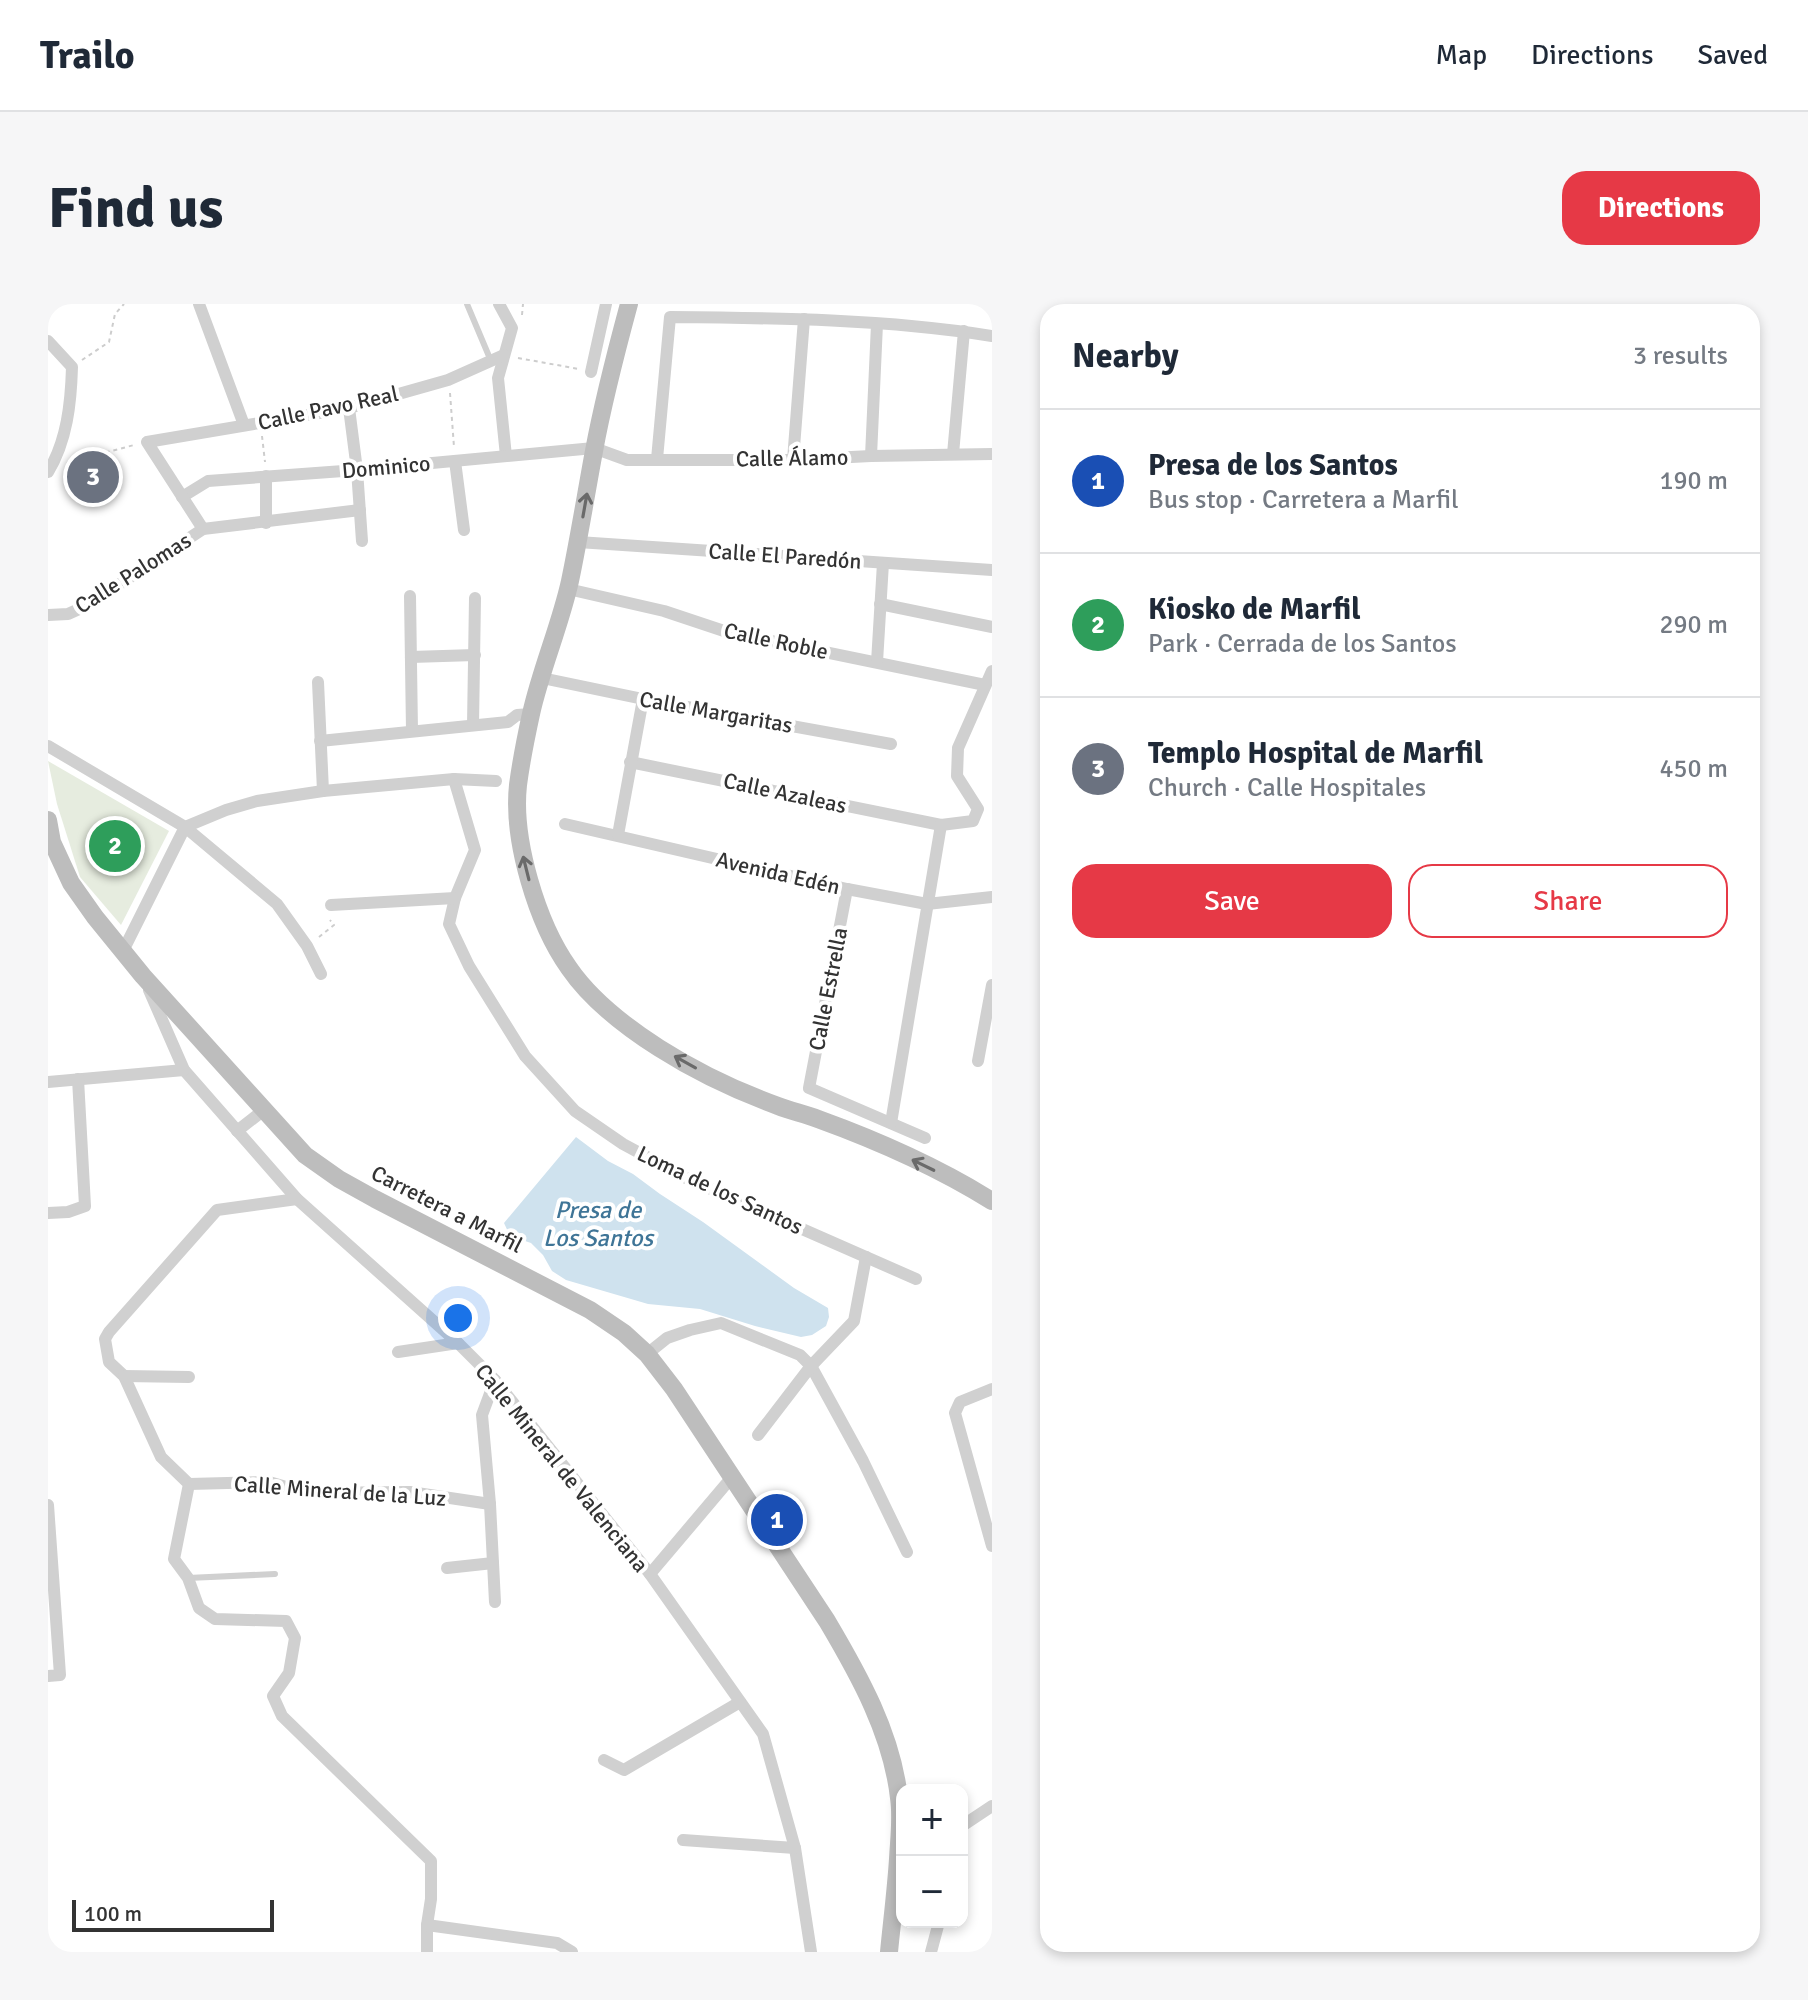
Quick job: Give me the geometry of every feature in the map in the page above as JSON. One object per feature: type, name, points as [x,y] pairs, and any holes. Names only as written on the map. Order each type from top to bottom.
[{"type":"main road","points":[[629,304],[594,448],[568,589],[531,714],[518,788],[520,842],[547,930],[569,969],[598,1001],[627,1027],[660,1049],[776,1106],[887,1147],[992,1201]]},
{"type":"main road","name":"Carretera a Marfil","points":[[48,820],[50,843],[71,883],[95,917],[143,976],[305,1155],[339,1179],[590,1310],[624,1333],[647,1354],[674,1389],[846,1653],[892,1758],[900,1799],[889,1952]]},
{"type":"street","points":[[199,304],[244,425]]},
{"type":"street","points":[[499,304],[512,328],[498,378],[506,456]]},
{"type":"street","points":[[591,372],[606,304]]},
{"type":"street","points":[[657,459],[670,317],[804,319],[964,331],[992,336]]},
{"type":"street","points":[[793,460],[804,319]]},
{"type":"street","points":[[871,456],[877,324]]},
{"type":"street","points":[[953,454],[964,331]]},
{"type":"street","points":[[48,341],[72,367],[67,423],[50,470]]},
{"type":"street","name":"Calle Pavo Real","points":[[147,442],[349,408],[448,380],[504,355]]},
{"type":"street","points":[[349,408],[362,541]]},
{"type":"street","points":[[147,442],[203,529]]},
{"type":"street","name":"Dominico","points":[[182,497],[208,481],[594,448]]},
{"type":"street","name":"Calle Álamo","points":[[594,448],[627,460],[793,460],[991,452]]},
{"type":"street","points":[[455,461],[464,530]]},
{"type":"street","points":[[266,476],[266,523]]},
{"type":"street","name":"Calle Palomas","points":[[48,615],[68,614],[88,605],[203,529],[360,510]]},
{"type":"street","name":"Calle El Paredón","points":[[578,542],[992,570]]},
{"type":"street","points":[[877,662],[883,563]]},
{"type":"street","name":"Calle Roble","points":[[568,589],[664,611],[727,632],[985,685]]},
{"type":"street","points":[[410,596],[412,731]]},
{"type":"street","points":[[473,725],[475,598]]},
{"type":"street","points":[[880,604],[992,627]]},
{"type":"street","points":[[411,657],[475,655]]},
{"type":"street","points":[[925,1138],[891,1123],[941,825],[973,821],[978,809],[957,776],[958,748],[992,671]]},
{"type":"street","name":"Calle Margaritas","points":[[542,678],[891,744]]},
{"type":"street","points":[[318,682],[323,791]]},
{"type":"street","points":[[618,835],[643,699]]},
{"type":"street","points":[[320,741],[508,722],[517,715],[531,714]]},
{"type":"street","points":[[48,746],[185,827],[277,904],[307,946],[321,974]]},
{"type":"street","name":"Calle Azaleas","points":[[630,762],[941,825]]},
{"type":"street","points":[[123,951],[185,827],[257,801],[323,791],[454,779],[496,781]]},
{"type":"street","name":"Loma de los Santos","points":[[454,779],[475,850],[455,898],[449,924],[469,966],[525,1056],[575,1111],[623,1144],[686,1178],[916,1279]]},
{"type":"street","name":"Avenida Edén","points":[[565,824],[847,889],[927,904],[992,897]]},
{"type":"street","name":"Calle Estrella","points":[[847,889],[809,1088],[891,1123]]},
{"type":"street","points":[[331,905],[455,898]]},
{"type":"street","name":"Calle Mineral de Valenciana","points":[[143,976],[184,1070],[297,1199],[495,1380],[650,1574],[763,1734],[795,1848],[811,1952]]},
{"type":"street","points":[[978,1061],[992,985]]},
{"type":"street","points":[[48,1082],[184,1070]]},
{"type":"street","points":[[48,1213],[68,1212],[85,1206],[78,1079]]},
{"type":"street","points":[[237,1131],[264,1110]]},
{"type":"street","points":[[297,1199],[217,1210],[105,1339],[109,1362],[124,1376],[161,1457],[189,1484],[174,1559],[188,1578],[199,1608],[215,1619],[286,1621],[295,1638],[289,1673],[273,1696],[282,1716],[431,1861],[427,1952]]},
{"type":"street","points":[[758,1435],[811,1366],[854,1321],[866,1257]]},
{"type":"street","points":[[647,1354],[667,1338],[721,1323],[800,1355],[811,1366],[863,1461],[907,1552]]},
{"type":"street","points":[[398,1352],[458,1343]]},
{"type":"street","points":[[124,1376],[189,1377]]},
{"type":"street","points":[[495,1380],[482,1415],[495,1602]]},
{"type":"street","points":[[992,1389],[960,1402],[955,1413],[992,1546]]},
{"type":"street","points":[[650,1574],[732,1477]]},
{"type":"street","name":"Calle Mineral de la Luz","points":[[189,1484],[269,1482],[307,1493],[410,1492],[490,1504]]},
{"type":"street","points":[[48,1505],[60,1675],[48,1676]]},
{"type":"street","points":[[447,1568],[493,1563]]},
{"type":"street","points":[[604,1760],[624,1770],[740,1702]]},
{"type":"street","points":[[968,1822],[992,1806]]},
{"type":"street","points":[[683,1840],[795,1848]]},
{"type":"street","points":[[427,1925],[557,1943],[572,1952]]},
{"type":"street","points":[[931,1952],[937,1928]]},
{"type":"lane","points":[[467,304],[491,361]]},
{"type":"lane","points":[[188,1578],[275,1574]]},
{"type":"path","points":[[72,367],[109,342],[115,314],[124,304]]},
{"type":"path","points":[[504,355],[591,372]]},
{"type":"path","points":[[448,380],[455,461]]},
{"type":"path","points":[[261,423],[266,476]]},
{"type":"path","points":[[50,470],[147,442]]},
{"type":"path","points":[[307,946],[334,925],[322,907],[331,905]]},
{"type":"shaded area","points":[[48,761],[169,831],[121,925],[80,877],[57,804]]},
{"type":"water","name":"Presa de Los Santos","points":[[576,1137],[703,1222],[794,1288],[828,1308],[826,1326],[812,1335],[801,1337],[700,1309],[648,1304],[566,1280],[552,1271],[531,1243],[510,1236],[504,1223]]},
{"type":"place","name":"Templo Hospital de Marfil","points":[[93,477]]},
{"type":"place","name":"Kiosko de Marfil","points":[[115,846]]},
{"type":"place","name":"Presa de los Santos","points":[[777,1520]]}]
